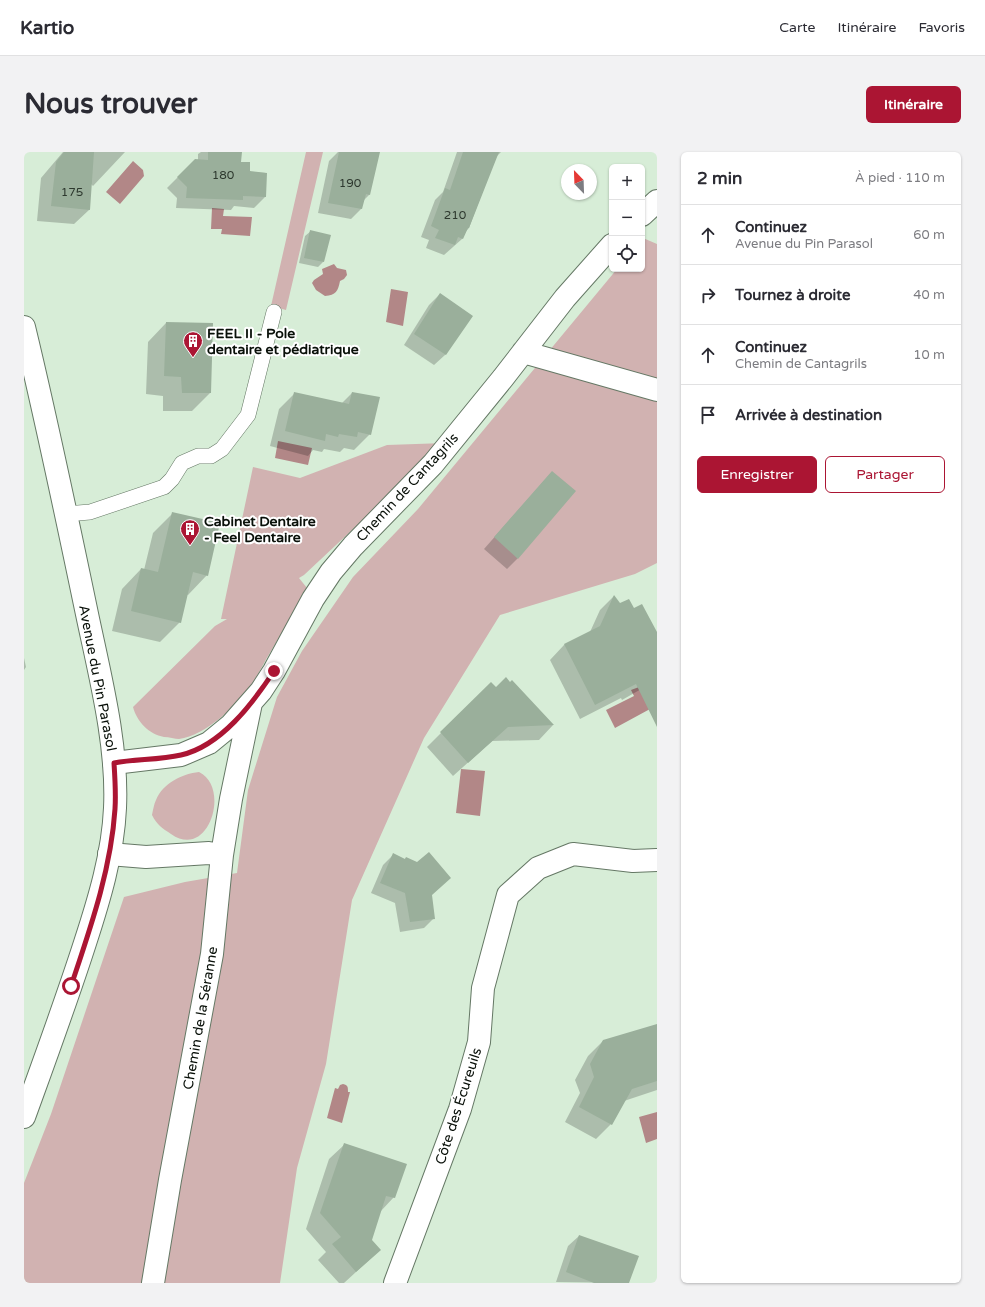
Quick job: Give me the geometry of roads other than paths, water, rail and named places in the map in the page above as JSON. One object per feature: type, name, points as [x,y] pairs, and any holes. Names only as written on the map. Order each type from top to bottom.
[{"type":"street","points":[[645,212],[657,201]]},
{"type":"street","name":"Chemin de Cantagrils","points":[[240,752],[252,702],[274,671],[313,599],[331,572],[353,546],[433,464],[565,298],[609,248]]},
{"type":"street","name":"Avenue du Pin Parasol","points":[[24,326],[66,514],[106,705],[114,763],[115,808],[109,854],[95,912],[71,986],[24,1117]]},
{"type":"street","points":[[523,352],[657,390]]},
{"type":"street","points":[[114,763],[181,755],[209,743],[231,725],[252,702]]},
{"type":"street","name":"Chemin de la Séranne","points":[[152,1283],[212,954],[222,855],[240,752]]},
{"type":"street","points":[[109,854],[146,857],[209,853],[222,855]]},
{"type":"street","name":"Côte des Écureuils","points":[[395,1283],[460,1109],[479,1042],[483,988],[508,895],[538,868],[573,854],[633,861],[657,860]]},
{"type":"lane","points":[[66,514],[90,512],[164,487],[172,479],[182,463],[198,456],[211,456],[222,449],[248,415],[274,312]]},
{"type":"place","name":"FEEL II - Pole dentaire et pédiatrique","points":[[193,358]]},
{"type":"place","name":"Cabinet Dentaire - Feel Dentaire","points":[[190,546]]}]
